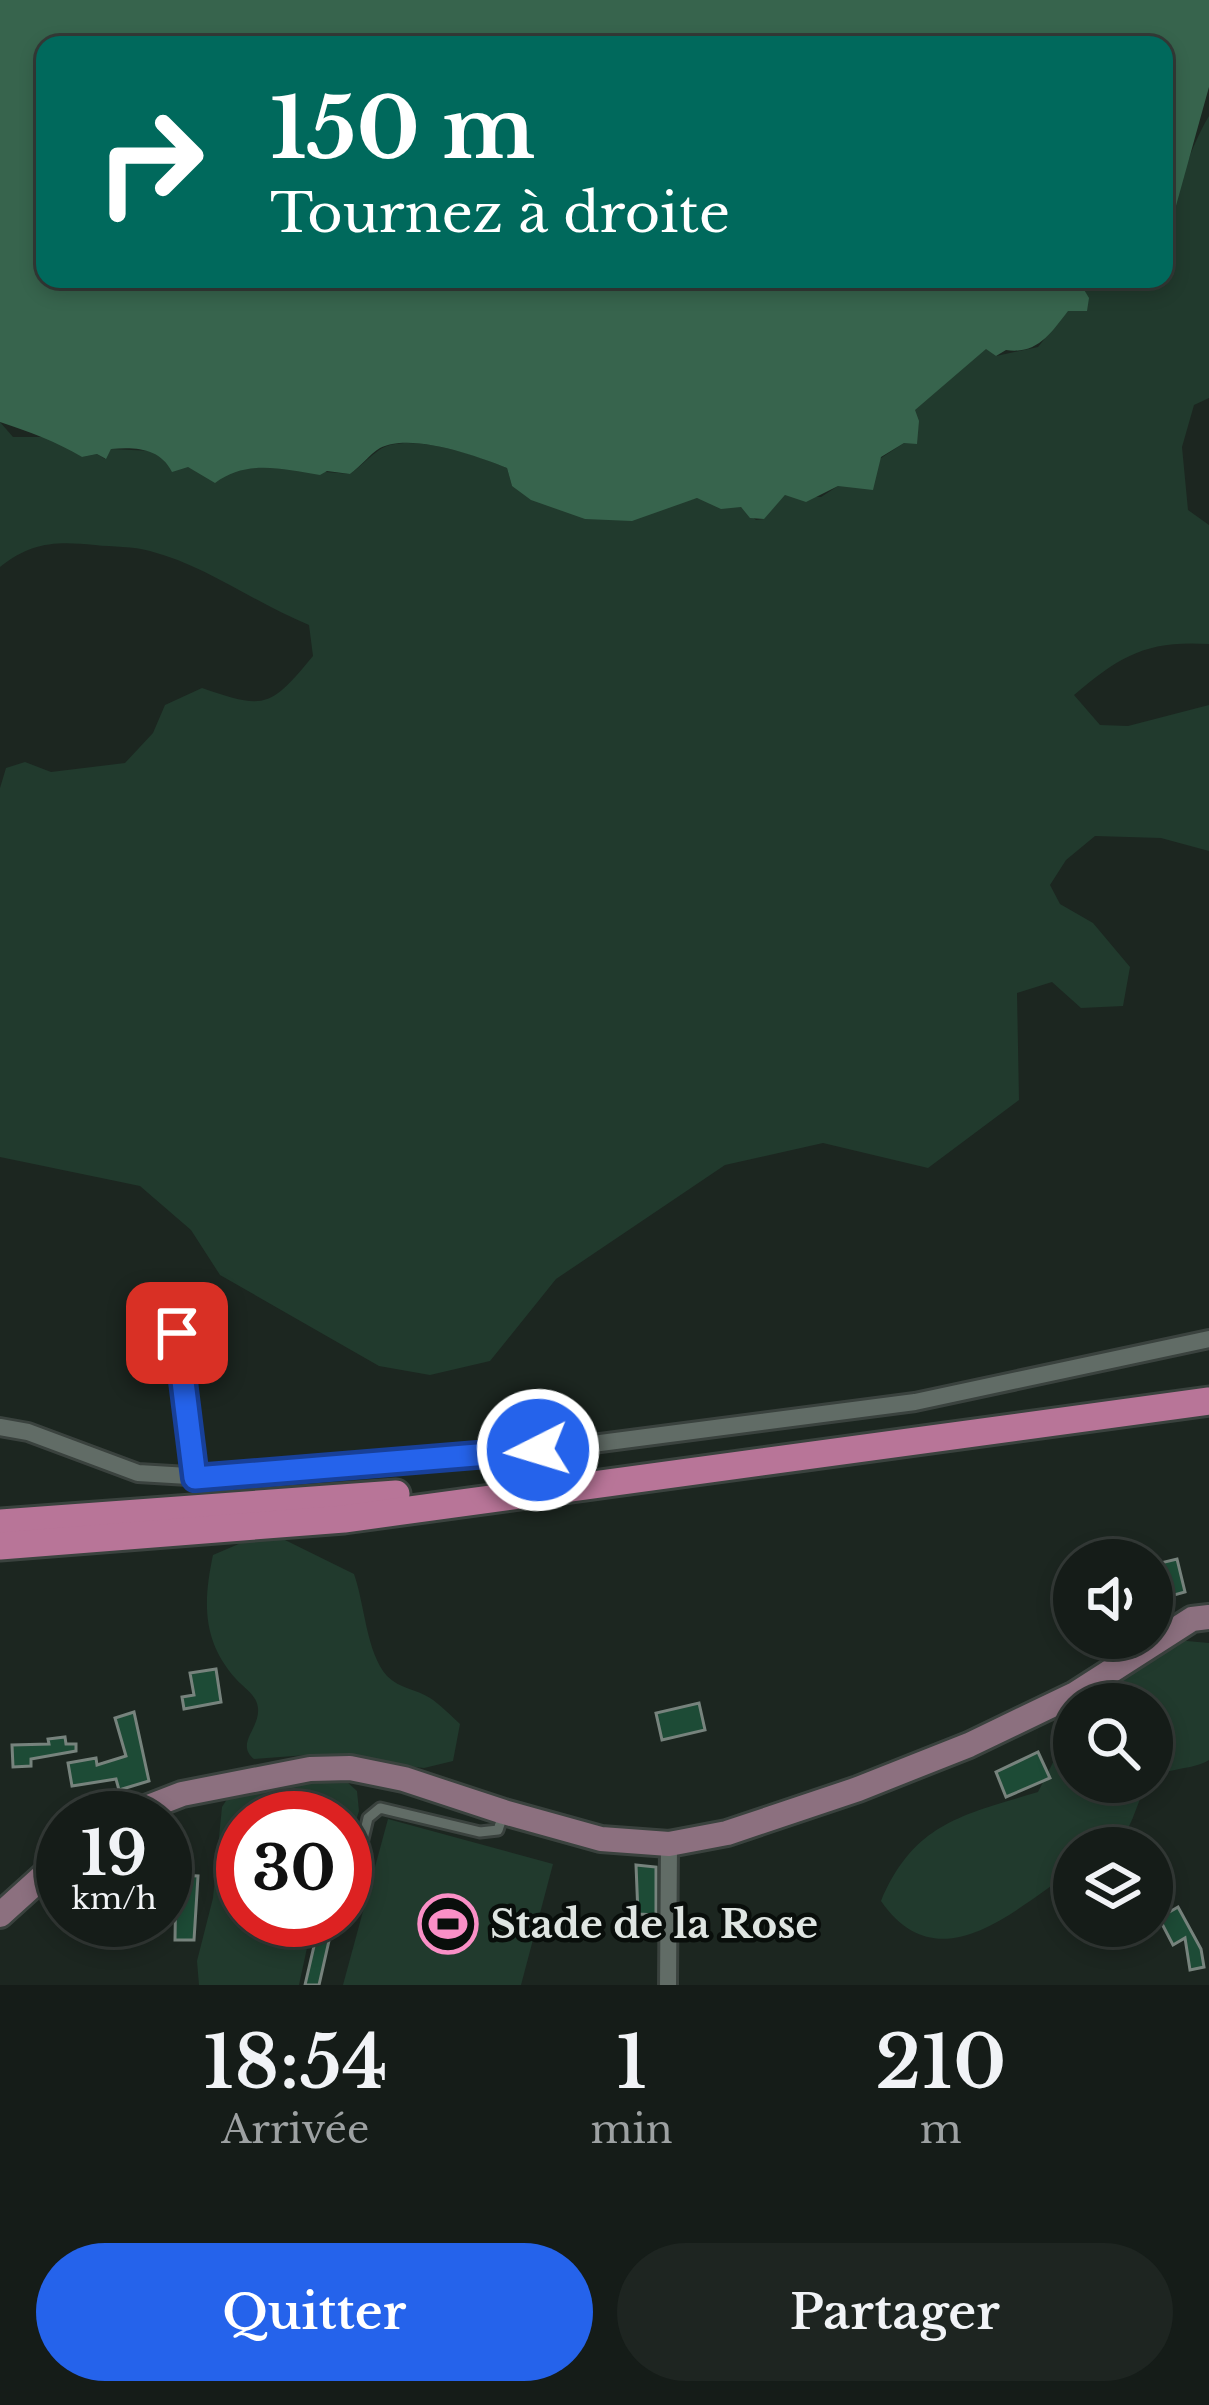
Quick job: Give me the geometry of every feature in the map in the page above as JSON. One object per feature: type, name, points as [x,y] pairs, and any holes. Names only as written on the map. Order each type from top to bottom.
[{"type":"main road","points":[[0,1523],[372,1497],[652,1465],[1209,1389]]},
{"type":"main road","points":[[0,1546],[344,1519],[1209,1401]]},
{"type":"main road","points":[[0,1501],[27,1507],[165,1514]]},
{"type":"main road","points":[[192,1792],[310,1769],[350,1768],[404,1779],[601,1839],[668,1844],[749,1826],[969,1745],[1075,1694],[1192,1619],[1209,1617]]},
{"type":"main road","points":[[0,1915],[36,1882]]},
{"type":"street","points":[[0,1426],[139,1472],[195,1478],[538,1450],[915,1402],[1209,1339]]},
{"type":"street","points":[[668,1844],[668,1985]]},
{"type":"lane","points":[[177,1333],[195,1478]]},
{"type":"lane","points":[[372,1815],[380,1808],[480,1832],[498,1830],[504,1812]]},
{"type":"shaded area","points":[[0,0],[1209,0],[1209,87],[1173,217],[1173,36],[36,36],[36,288],[1083,288],[1089,298],[1087,311],[1068,311],[1035,346],[996,356],[986,349],[915,410],[917,444],[904,443],[881,457],[873,490],[838,486],[806,502],[785,495],[764,519],[750,518],[741,507],[721,509],[697,498],[632,521],[585,519],[531,500],[512,486],[507,468],[426,444],[380,448],[350,474],[252,468],[215,483],[188,467],[172,472],[161,458],[146,451],[111,449],[106,459],[97,454],[82,457],[0,422]]},
{"type":"shaded area","points":[[1209,116],[1209,398],[1194,405],[1182,447],[1188,510],[1209,525],[1209,644],[1168,645],[1135,653],[1074,695],[1100,725],[1128,726],[1209,705],[1209,851],[1161,838],[1095,836],[1066,860],[1050,885],[1060,904],[1093,923],[1130,967],[1123,1006],[1081,1008],[1052,982],[1017,993],[1019,1100],[928,1168],[823,1143],[725,1165],[556,1279],[490,1361],[430,1375],[379,1366],[220,1275],[191,1230],[140,1186],[0,1157],[0,788],[6,768],[25,762],[51,772],[125,763],[153,733],[165,705],[202,688],[240,700],[265,700],[286,686],[313,656],[309,625],[191,566],[150,551],[56,544],[22,552],[0,567],[0,422],[13,437],[51,437],[82,457],[97,454],[105,459],[111,449],[153,451],[209,476],[255,466],[350,474],[391,445],[424,444],[507,468],[512,486],[665,507],[697,498],[741,507],[756,520],[763,519],[785,495],[821,497],[904,443],[914,410],[986,348],[996,356],[1038,347],[1080,288],[1173,288],[1173,215],[1191,152]]},
{"type":"shaded area","points":[[283,1539],[354,1574],[370,1641],[387,1676],[430,1698],[460,1724],[453,1761],[424,1768],[307,1755],[254,1759],[249,1753],[247,1741],[258,1708],[253,1695],[225,1665],[211,1635],[210,1572],[213,1555],[241,1543]]},
{"type":"shaded area","points":[[1173,1642],[1209,1643],[1209,1760],[1173,1771],[1173,1683],[1109,1683],[1144,1659],[1173,1659]]},
{"type":"shaded area","points":[[1053,1762],[1053,1803],[1139,1803],[1128,1827],[1053,1827],[1053,1884],[978,1931],[952,1938],[927,1937],[904,1925],[881,1901],[894,1875],[925,1838],[964,1816],[1038,1792]]},
{"type":"shaded area","points":[[324,1776],[346,1781],[357,1791],[242,1791]]},
{"type":"shaded area","name":"Stade de la Rose","points":[[388,1819],[553,1864],[521,1985],[343,1985],[353,1947],[372,1947],[372,1878]]},
{"type":"shaded area","points":[[216,1868],[216,1947],[307,1947],[299,1985],[199,1985],[197,1961]]},
{"type":"building","points":[[1177,1559],[1185,1592],[1173,1595],[1173,1560]]},
{"type":"building","points":[[216,1669],[221,1702],[184,1709],[182,1697],[194,1695],[190,1673]]},
{"type":"building","points":[[699,1703],[705,1730],[662,1740],[656,1713]]},
{"type":"building","points":[[134,1712],[149,1781],[119,1790],[116,1779],[72,1786],[68,1763],[96,1758],[97,1765],[126,1756],[115,1718]]},
{"type":"building","points":[[65,1737],[66,1744],[76,1744],[76,1751],[13,1767],[12,1745],[49,1744],[48,1739]]},
{"type":"building","points":[[1038,1752],[1050,1778],[1006,1797],[996,1772]]},
{"type":"building","points":[[636,1865],[656,1867],[656,1915],[638,1914]]},
{"type":"building","points":[[192,1876],[198,1876],[192,1940]]},
{"type":"building","points":[[1178,1907],[1201,1949],[1204,1967],[1190,1970],[1185,1938],[1173,1945],[1173,1910]]},
{"type":"building","points":[[314,1947],[328,1947],[319,1985],[305,1985]]},
{"type":"place","name":"Stade de la Rose","points":[[448,1924]]},
{"type":"route","points":[[177,1333],[195,1478],[538,1450]]}]
